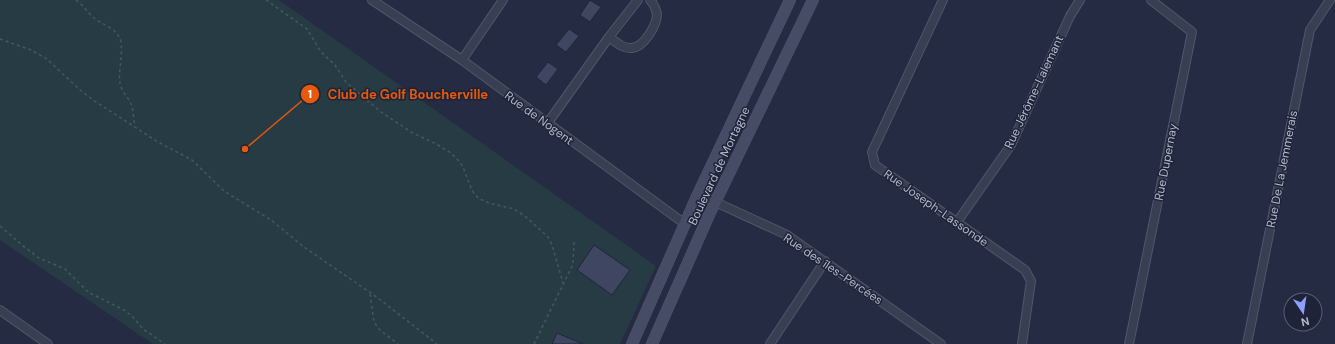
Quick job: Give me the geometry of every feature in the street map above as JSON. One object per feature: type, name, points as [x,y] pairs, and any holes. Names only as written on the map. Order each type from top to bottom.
[{"type":"main road","name":"Boulevard de Mortagne","points":[[632,344],[698,194],[790,0]]},
{"type":"main road","name":"Boulevard de Mortagne","points":[[652,344],[716,202],[813,0]]},
{"type":"street","name":"Rue de Nogent","points":[[372,0],[462,60],[685,224]]},
{"type":"street","points":[[462,60],[502,0]]},
{"type":"street","points":[[547,124],[609,37],[638,0]]},
{"type":"street","points":[[609,37],[621,46],[632,48],[644,42],[653,28],[657,14],[650,0]]},
{"type":"street","name":"Rue Joseph-Lassonde","points":[[943,0],[872,152],[875,165],[1025,270],[1031,281],[1022,344]]},
{"type":"street","name":"Rue Jérôme-Lalemant","points":[[958,222],[1011,145],[1070,16],[1080,0]]},
{"type":"street","name":"Rue Dupernay","points":[[1129,344],[1192,32],[1151,0]]},
{"type":"street","name":"Rue De La Jemmerais","points":[[1247,344],[1310,30],[1330,0]]},
{"type":"street","name":"Rue des îles-Percées","points":[[698,194],[787,235],[941,344]]},
{"type":"street","points":[[770,344],[825,261]]},
{"type":"street","points":[[0,310],[48,344]]},
{"type":"path","points":[[76,0],[92,16],[108,26],[119,36],[122,50],[120,83],[121,88],[132,105],[135,126]]},
{"type":"path","points":[[266,0],[307,29],[321,52],[335,65],[346,82],[381,112],[405,129],[438,145],[458,160],[470,188],[475,195],[489,203],[514,209],[526,217],[544,233],[552,245],[563,283]]},
{"type":"path","points":[[0,39],[4,42],[31,50],[47,59],[93,100],[158,142],[192,160],[224,191],[271,220],[304,247],[370,294],[378,298],[437,344]]},
{"type":"path","points":[[0,226],[39,258],[64,269],[88,292],[124,310],[143,329],[165,344]]},
{"type":"path","points":[[534,344],[573,264],[574,242]]},
{"type":"path","points":[[370,294],[374,322],[380,330],[398,344]]},
{"type":"shaded area","points":[[0,0],[279,0],[656,266],[620,344],[153,344],[0,240]]},
{"type":"building","points":[[590,0],[601,7],[590,22],[580,15]]},
{"type":"building","points":[[569,29],[579,36],[566,52],[556,45]]},
{"type":"building","points":[[548,62],[558,69],[546,85],[536,77]]},
{"type":"building","points":[[594,245],[630,270],[612,295],[577,270]]},
{"type":"building","points":[[557,333],[583,344],[552,344]]},
{"type":"place","name":"Club de Golf Boucherville","points":[[245,149]]}]
